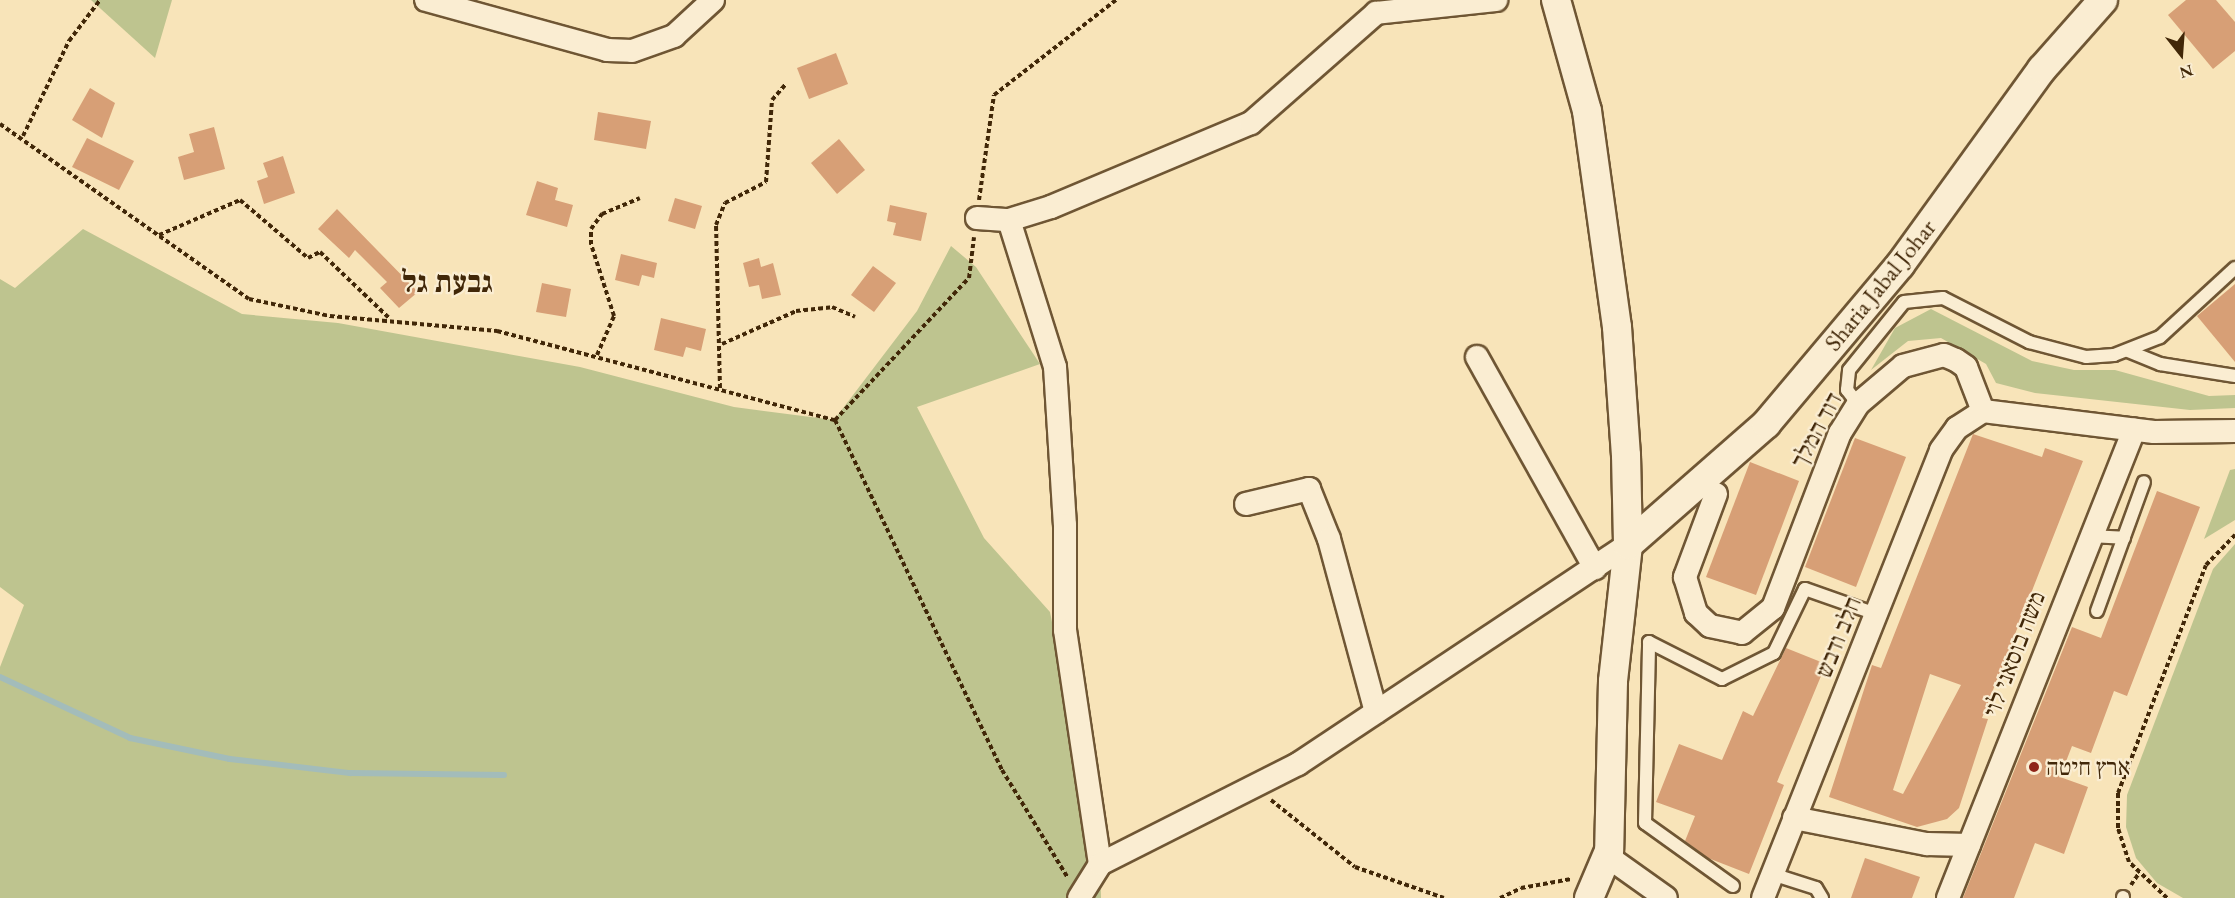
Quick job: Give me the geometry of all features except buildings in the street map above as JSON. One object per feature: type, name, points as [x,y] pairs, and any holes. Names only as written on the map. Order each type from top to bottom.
[{"type":"street","points":[[426,0],[608,50],[632,51],[674,36],[714,0]]},
{"type":"street","points":[[976,218],[1009,220],[1251,123],[1376,13],[1496,0]]},
{"type":"street","points":[[1556,0],[1587,111],[1616,316],[1628,545],[1613,681],[1598,876],[1666,898]]},
{"type":"street","name":"Sharia Jabal Johar","points":[[1628,545],[1766,424],[1900,265],[2042,69],[2103,0]]},
{"type":"street","points":[[1009,220],[1055,367],[1065,525],[1065,630],[1100,864]]},
{"type":"street","name":"דוד המלך","points":[[1716,494],[1685,577],[1696,613],[1717,628],[1742,633],[1773,608],[1822,471],[1858,404],[1903,366],[1944,355],[1966,367],[1983,411]]},
{"type":"street","points":[[1477,357],[1594,568]]},
{"type":"street","points":[[1983,411],[2134,430],[2235,431]]},
{"type":"street","name":"חלב ודבש","points":[[1763,898],[1941,450],[1956,428],[1983,411]]},
{"type":"street","name":"משה בוסאני לוי","points":[[1948,898],[2088,536],[2134,430]]},
{"type":"street","points":[[1246,504],[1309,489],[1329,539],[1376,712]]},
{"type":"street","points":[[1080,898],[1100,864],[1255,786],[1376,712],[1628,545]]},
{"type":"street","points":[[1794,818],[1927,844],[1969,845]]},
{"type":"lane","points":[[1858,404],[1847,390],[1849,370],[1904,302],[1943,298],[2029,342],[2086,357],[2128,351],[2160,337],[2235,268]]},
{"type":"lane","points":[[2128,351],[2160,364],[2235,376]]},
{"type":"lane","points":[[2097,611],[2144,482]]},
{"type":"lane","points":[[2088,536],[2124,538]]},
{"type":"lane","points":[[1733,886],[1645,822],[1650,642],[1722,678],[1774,653],[1805,589],[1876,614]]},
{"type":"lane","points":[[1772,873],[1816,888],[1822,898]]},
{"type":"path","points":[[23,136],[69,41],[100,0]]},
{"type":"path","points":[[720,388],[722,344],[716,225],[726,203],[766,182],[772,100],[786,84]]},
{"type":"path","points":[[0,124],[23,136],[249,299],[330,316],[391,319],[497,331],[597,355],[835,420],[1002,770],[1080,898]]},
{"type":"path","points":[[597,355],[614,316],[591,229],[602,214],[640,198]]},
{"type":"path","points":[[159,235],[240,200],[309,258],[320,252],[391,319]]},
{"type":"path","points":[[722,344],[796,311],[832,307],[855,317]]},
{"type":"path","points":[[2167,898],[2129,862],[2118,828],[2118,793],[2206,565],[2235,535]]},
{"type":"path","points":[[1255,786],[1355,867],[1444,898]]},
{"type":"path","points":[[1500,898],[1521,888],[1598,876]]},
{"type":"green space","points":[[91,0],[172,0],[155,58]]},
{"type":"green space","points":[[83,229],[242,314],[338,323],[580,367],[734,407],[834,420],[917,311],[951,246],[976,267],[1040,364],[917,407],[984,538],[1050,612],[1100,864],[1101,898],[0,898],[0,667],[24,605],[0,587],[0,279],[15,288]]},
{"type":"green space","points":[[1931,309],[2032,361],[2074,370],[2115,370],[2209,396],[2235,395],[2235,408],[2190,410],[2035,393],[1996,383],[1986,364],[1941,338],[1908,341],[1871,370],[1895,328]]},
{"type":"green space","points":[[2235,469],[2235,520],[2204,539],[2230,470]]},
{"type":"green space","points":[[2235,544],[2235,898],[2183,898],[2157,883],[2136,858],[2126,827],[2127,795],[2213,569]]},
{"type":"waterway","points":[[0,677],[130,738],[230,759],[350,773],[504,775]]},
{"type":"place","name":"ארץ חיטה","points":[[2034,767]]},
{"type":"district","name":"גבעת גל","points":[[447,282]]}]
